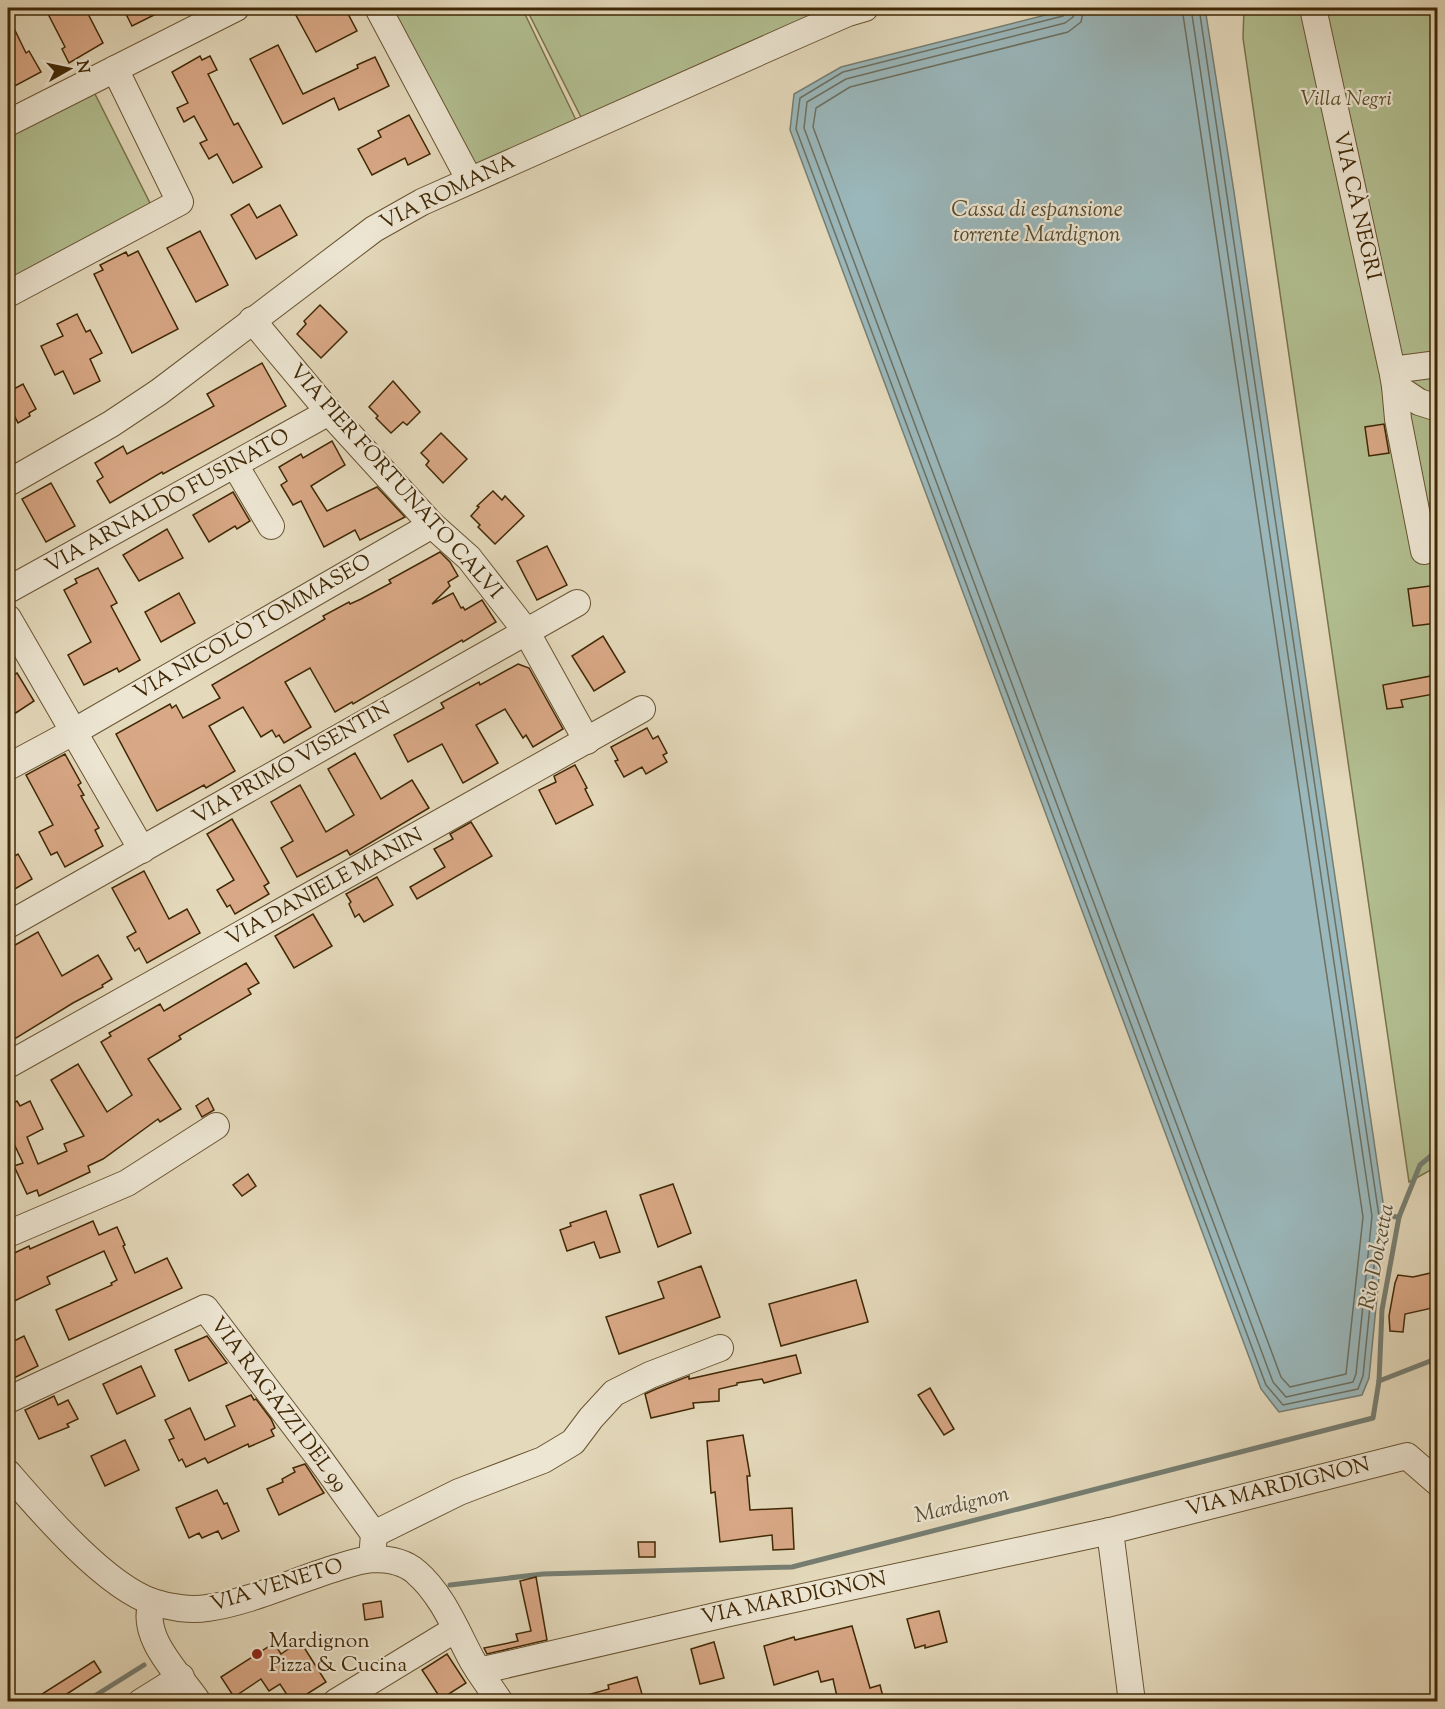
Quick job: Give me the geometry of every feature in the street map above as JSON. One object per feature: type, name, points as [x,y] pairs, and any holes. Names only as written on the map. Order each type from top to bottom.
[{"type":"street","points":[[8,123],[236,8]]},
{"type":"street","points":[[378,8],[470,179]]},
{"type":"street","name":"VIA ROMANA","points":[[8,483],[111,424],[159,392],[374,229],[422,201],[848,13],[865,8]]},
{"type":"street","name":"VIA CÀ NEGRI","points":[[1313,8],[1393,378],[1398,419],[1424,551]]},
{"type":"street","points":[[8,294],[180,202],[115,69]]},
{"type":"street","name":"VIA PIER FORTUNATO CALVI","points":[[252,320],[329,412],[432,525],[469,558],[526,631],[587,741]]},
{"type":"street","points":[[1437,364],[1393,378],[1419,402],[1437,408]]},
{"type":"street","name":"VIA ARNALDO FUSINATO","points":[[8,591],[329,412]]},
{"type":"street","points":[[235,465],[271,526]]},
{"type":"street","name":"VIA NICOLÒ TOMMASEO","points":[[8,767],[75,731],[432,525]]},
{"type":"street","name":"VIA PRIMO VISENTIN","points":[[8,925],[576,603]]},
{"type":"street","points":[[8,618],[142,850]]},
{"type":"street","name":"VIA DANIELE MANIN","points":[[8,1065],[642,709]]},
{"type":"street","points":[[8,1234],[127,1183],[216,1126]]},
{"type":"street","name":"VIA RAGAZZI DEL 99","points":[[8,1400],[205,1308],[374,1534]]},
{"type":"street","points":[[372,1559],[374,1534],[459,1492],[543,1460],[573,1442],[614,1393],[720,1348]]},
{"type":"street","name":"VIA MARDIGNON","points":[[479,1671],[729,1613],[1110,1531],[1407,1456],[1437,1483]]},
{"type":"street","name":"VIA VENETO","points":[[8,1473],[38,1508],[104,1573],[152,1602],[184,1608],[206,1609],[372,1559],[402,1563],[416,1572],[434,1594],[456,1629]]},
{"type":"street","points":[[1110,1531],[1132,1701]]},
{"type":"street","points":[[152,1602],[148,1613],[150,1629],[158,1646],[198,1701]]},
{"type":"street","points":[[336,1701],[456,1629],[479,1671],[500,1701]]},
{"type":"street","points":[[141,1701],[181,1677]]},
{"type":"green space","points":[[391,8],[522,8],[577,122],[479,164],[474,163]]},
{"type":"green space","points":[[526,8],[841,8],[583,121]]},
{"type":"green space","name":"Villa Negri","points":[[1244,8],[1437,8],[1438,1166],[1409,1182],[1243,38]]},
{"type":"green space","points":[[94,92],[152,207],[8,280],[8,136]]},
{"type":"water","name":"Cassa di espansione torrente Mardignon","points":[[1073,8],[1205,8],[1385,1216],[1369,1378],[1362,1395],[1279,1412],[1261,1389],[790,130],[794,94],[841,67]]},
{"type":"building","points":[[45,8],[85,8],[103,43],[69,63],[62,49],[65,47]]},
{"type":"building","points":[[123,8],[168,8],[132,26]]},
{"type":"building","points":[[292,8],[345,8],[357,31],[316,52]]},
{"type":"building","points":[[8,16],[26,53],[29,51],[41,72],[11,88],[8,80]]},
{"type":"building","points":[[278,45],[303,94],[358,68],[357,65],[375,57],[389,86],[339,110],[334,98],[283,124],[250,59]]},
{"type":"building","points":[[200,56],[202,60],[210,56],[217,70],[208,74],[234,125],[238,123],[262,167],[233,183],[217,154],[209,159],[200,143],[207,140],[194,116],[184,122],[177,108],[188,103],[172,72]]},
{"type":"building","points":[[409,115],[430,154],[408,165],[405,158],[372,175],[358,149],[381,137],[378,131]]},
{"type":"building","points":[[249,204],[257,218],[280,205],[297,235],[256,259],[231,215]]},
{"type":"building","points":[[200,231],[228,285],[196,302],[167,248]]},
{"type":"building","points":[[138,251],[178,329],[132,353],[94,274],[103,270],[100,265],[126,252],[128,256]]},
{"type":"building","points":[[320,305],[347,332],[321,358],[297,334],[306,324],[304,321]]},
{"type":"building","points":[[77,314],[86,332],[90,330],[102,353],[90,359],[100,381],[74,394],[63,371],[55,375],[41,346],[63,336],[57,324]]},
{"type":"building","points":[[262,363],[286,406],[163,474],[162,472],[110,503],[97,481],[103,477],[95,463],[123,446],[127,454],[214,406],[207,394]]},
{"type":"building","points":[[9,381],[14,389],[23,384],[36,409],[29,413],[30,416],[18,423],[15,417],[8,421]]},
{"type":"building","points":[[393,381],[420,412],[407,425],[403,422],[391,433],[369,407]]},
{"type":"building","points":[[1384,424],[1389,453],[1369,456],[1365,427]]},
{"type":"building","points":[[441,433],[467,459],[443,483],[426,465],[429,461],[421,453]]},
{"type":"building","points":[[332,441],[345,465],[311,486],[327,511],[377,487],[405,517],[360,540],[355,530],[324,547],[301,501],[293,505],[281,485],[287,481],[279,467],[301,454],[303,458]]},
{"type":"building","points":[[51,483],[75,526],[46,542],[22,499]]},
{"type":"building","points":[[493,491],[502,500],[505,496],[524,516],[495,544],[478,527],[480,525],[471,516],[479,507],[477,506]]},
{"type":"building","points":[[233,492],[250,521],[237,529],[235,526],[209,542],[193,515]]},
{"type":"building","points":[[167,529],[183,558],[139,581],[123,555]]},
{"type":"building","points":[[547,546],[567,585],[537,600],[517,561]]},
{"type":"building","points":[[440,552],[450,562],[458,576],[448,582],[450,586],[432,604],[453,593],[461,608],[465,610],[482,600],[496,622],[335,712],[310,668],[285,682],[311,727],[284,743],[279,735],[276,737],[272,730],[261,737],[243,707],[209,726],[235,771],[206,788],[204,785],[157,811],[116,734],[170,704],[172,708],[176,705],[183,718],[220,698],[212,685],[325,619],[323,616],[391,583],[389,580]]},
{"type":"building","points":[[98,568],[117,603],[111,606],[140,660],[119,672],[117,668],[84,685],[68,655],[91,642],[64,590],[77,583],[75,579]]},
{"type":"building","points":[[1437,585],[1437,623],[1413,626],[1408,589]]},
{"type":"building","points":[[179,593],[195,623],[161,642],[145,612]]},
{"type":"building","points":[[603,636],[625,672],[594,691],[572,656]]},
{"type":"building","points":[[518,664],[529,668],[563,729],[533,747],[526,735],[523,738],[505,709],[476,725],[498,763],[463,783],[442,744],[408,762],[394,735],[444,708],[441,703]]},
{"type":"building","points":[[17,673],[34,701],[8,718],[8,678]]},
{"type":"building","points":[[1431,676],[1434,694],[1401,700],[1403,707],[1387,709],[1383,685]]},
{"type":"building","points":[[647,728],[653,739],[658,736],[667,753],[663,755],[667,762],[646,774],[642,767],[624,777],[615,761],[618,760],[611,747]]},
{"type":"building","points":[[355,753],[381,799],[412,780],[429,808],[350,855],[347,850],[297,877],[281,848],[293,841],[271,802],[300,785],[326,832],[354,815],[328,769]]},
{"type":"building","points":[[65,754],[81,783],[78,785],[84,795],[81,796],[99,828],[95,830],[103,846],[65,867],[57,852],[51,855],[39,832],[53,825],[26,775]]},
{"type":"building","points":[[575,765],[593,805],[556,824],[539,790],[556,782],[554,776]]},
{"type":"building","points":[[232,819],[269,883],[264,886],[269,894],[235,914],[230,905],[227,907],[217,890],[234,880],[207,834]]},
{"type":"building","points":[[471,822],[492,856],[417,899],[410,887],[445,867],[434,849],[453,839],[450,834]]},
{"type":"building","points":[[18,854],[32,879],[8,893],[8,860]]},
{"type":"building","points":[[144,871],[169,919],[187,909],[200,933],[147,963],[139,948],[135,951],[127,937],[136,932],[112,888]]},
{"type":"building","points":[[377,877],[393,905],[364,922],[359,914],[355,917],[346,894]]},
{"type":"building","points":[[313,914],[332,946],[294,968],[275,936]]},
{"type":"building","points":[[38,932],[62,976],[98,955],[112,979],[102,985],[103,987],[8,1043],[8,949]]},
{"type":"building","points":[[246,963],[259,983],[248,989],[251,994],[179,1036],[181,1039],[148,1059],[181,1109],[160,1122],[158,1119],[103,1159],[88,1166],[90,1172],[39,1196],[37,1190],[27,1194],[14,1166],[23,1163],[8,1131],[8,1106],[17,1101],[20,1106],[30,1101],[43,1129],[27,1137],[38,1164],[67,1151],[64,1144],[84,1136],[51,1080],[78,1064],[107,1112],[132,1095],[101,1042],[111,1036],[109,1033],[160,1004],[164,1011]]},
{"type":"building","points":[[208,1098],[214,1110],[202,1117],[196,1106]]},
{"type":"building","points":[[248,1174],[256,1186],[242,1196],[233,1185]]},
{"type":"building","points":[[673,1184],[691,1233],[658,1247],[640,1195]]},
{"type":"building","points":[[606,1211],[620,1252],[600,1258],[594,1242],[567,1251],[560,1230],[571,1226],[570,1223]]},
{"type":"building","points":[[93,1221],[99,1235],[117,1227],[135,1273],[167,1258],[182,1288],[69,1340],[56,1310],[112,1285],[111,1283],[117,1280],[104,1251],[47,1277],[50,1284],[8,1304],[8,1256],[29,1246],[30,1249]]},
{"type":"building","points":[[701,1266],[720,1317],[619,1354],[606,1317],[664,1298],[658,1282]]},
{"type":"building","points":[[1435,1272],[1437,1307],[1405,1314],[1403,1332],[1390,1331],[1389,1316],[1398,1275],[1413,1277]]},
{"type":"building","points":[[856,1280],[868,1322],[781,1346],[769,1304]]},
{"type":"building","points":[[24,1336],[38,1366],[8,1381],[8,1344]]},
{"type":"building","points":[[207,1336],[227,1363],[189,1381],[175,1350]]},
{"type":"building","points":[[796,1355],[801,1373],[764,1383],[762,1379],[737,1383],[737,1385],[719,1389],[719,1401],[693,1403],[694,1408],[651,1418],[645,1394],[656,1389],[689,1376],[689,1379]]},
{"type":"building","points":[[141,1366],[155,1396],[117,1414],[103,1384]]},
{"type":"building","points":[[930,1388],[954,1429],[944,1435],[918,1395]]},
{"type":"building","points":[[251,1395],[271,1419],[275,1428],[271,1430],[274,1436],[249,1447],[248,1444],[208,1463],[205,1458],[186,1467],[182,1459],[179,1461],[169,1440],[174,1438],[165,1420],[190,1408],[205,1440],[235,1426],[226,1406]]},
{"type":"building","points":[[54,1396],[58,1405],[68,1400],[78,1419],[67,1424],[69,1427],[39,1439],[25,1410]]},
{"type":"building","points":[[743,1435],[750,1476],[747,1476],[750,1510],[792,1508],[794,1549],[773,1550],[772,1535],[720,1542],[715,1492],[711,1493],[707,1441]]},
{"type":"building","points":[[125,1440],[139,1470],[105,1486],[91,1456]]},
{"type":"building","points":[[305,1464],[324,1493],[279,1515],[267,1489],[283,1482],[282,1479],[295,1472],[293,1468]]},
{"type":"building","points":[[217,1490],[224,1504],[227,1503],[239,1531],[222,1539],[218,1531],[202,1538],[199,1533],[189,1538],[176,1508]]},
{"type":"building","points":[[638,1542],[655,1542],[655,1557],[639,1557]]},
{"type":"building","points":[[536,1577],[547,1640],[487,1654],[484,1648],[518,1641],[516,1634],[531,1631],[520,1581]]},
{"type":"building","points":[[381,1601],[383,1617],[365,1620],[363,1604]]},
{"type":"building","points":[[939,1611],[947,1642],[925,1648],[925,1645],[915,1648],[907,1619]]},
{"type":"building","points":[[852,1626],[870,1688],[880,1685],[884,1701],[838,1701],[833,1679],[821,1682],[818,1671],[774,1685],[764,1646],[794,1637],[795,1640]]},
{"type":"building","points":[[300,1641],[326,1682],[296,1701],[291,1701],[280,1684],[269,1691],[261,1679],[234,1697],[221,1677],[274,1643],[281,1654]]},
{"type":"building","points":[[714,1642],[724,1678],[700,1684],[691,1649]]},
{"type":"building","points":[[447,1654],[466,1683],[441,1699],[422,1670]]},
{"type":"building","points":[[94,1661],[101,1672],[56,1701],[31,1701]]},
{"type":"building","points":[[637,1677],[644,1701],[581,1701],[580,1697],[609,1689],[608,1685]]},
{"type":"waterway","name":"Mardignon","points":[[450,1585],[543,1574],[792,1567],[1373,1418],[1379,1381],[1382,1310],[1399,1217],[1420,1165],[1438,1150]]},
{"type":"waterway","name":"Rio Dolzetta","points":[[1385,1216],[1399,1217]]},
{"type":"waterway","name":"Mardignon","points":[[1379,1381],[1438,1358]]},
{"type":"waterway","name":"Mardignon","points":[[85,1702],[144,1665]]},
{"type":"place","name":"Mardignon Pizza & Cucina","points":[[257,1654]]}]
